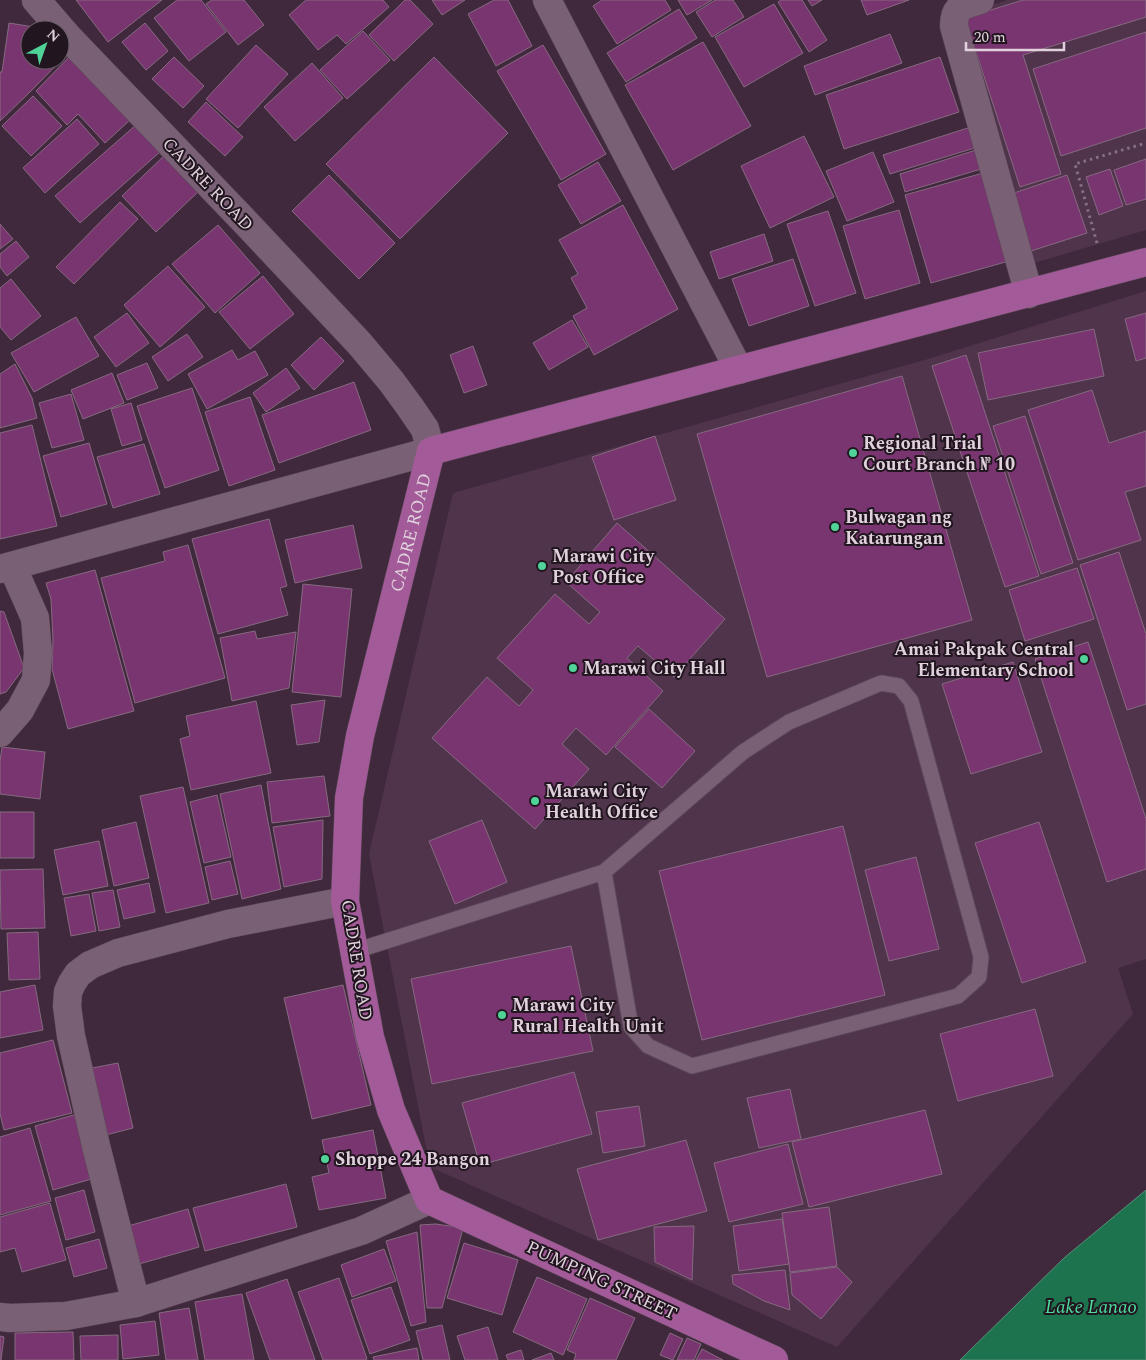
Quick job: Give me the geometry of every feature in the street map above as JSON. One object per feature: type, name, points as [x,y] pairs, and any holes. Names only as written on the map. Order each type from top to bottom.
[{"type":"main road","points":[[431,451],[1146,262]]},
{"type":"main road","name":"CADRE ROAD","points":[[429,1200],[390,1110],[370,1037],[345,901],[349,798],[360,736],[431,451]]},
{"type":"main road","name":"PUMPING STREET","points":[[429,1200],[774,1360]]},
{"type":"street","name":"CADRE ROAD","points":[[36,0],[68,37],[249,226],[391,380],[424,429],[431,451]]},
{"type":"street","points":[[547,0],[739,370]]},
{"type":"street","points":[[980,0],[961,6],[957,10],[954,17],[954,26],[1029,294]]},
{"type":"street","points":[[0,733],[20,710],[36,680],[38,653],[35,618],[6,568],[431,451]]},
{"type":"street","points":[[136,1303],[96,1146],[71,1036],[67,1006],[68,992],[72,983],[78,974],[90,964],[118,953],[228,924],[345,901]]},
{"type":"street","points":[[0,1317],[66,1316],[136,1303],[361,1231],[429,1200]]},
{"type":"lane","points":[[355,951],[604,872],[743,752],[788,722],[881,683],[900,686],[911,702],[981,957],[979,977],[958,996],[692,1066],[648,1046],[632,1027],[604,872]]},
{"type":"path","points":[[1105,273],[1074,164],[1146,143]]},
{"type":"shaded area","points":[[1008,0],[1146,0],[1146,230],[1027,265],[959,15]]},
{"type":"shaded area","points":[[1146,291],[1146,959],[1118,968],[1133,1014],[837,1347],[430,1167],[369,854],[453,493],[928,359]]},
{"type":"water","name":"Lake Lanao","points":[[1146,1190],[1146,1360],[960,1360],[1064,1258]]},
{"type":"building","points":[[76,0],[162,0],[108,42]]},
{"type":"building","points":[[177,0],[201,0],[226,32],[189,61],[154,18]]},
{"type":"building","points":[[212,0],[244,0],[264,25],[238,45],[206,4]]},
{"type":"building","points":[[306,0],[383,0],[389,7],[346,44],[337,35],[318,50],[289,15]]},
{"type":"building","points":[[405,0],[410,0],[433,24],[394,61],[369,35]]},
{"type":"building","points":[[432,0],[465,0],[442,15]]},
{"type":"building","points":[[494,0],[508,0],[532,46],[496,66],[468,14]]},
{"type":"building","points":[[602,0],[665,0],[671,10],[617,44],[593,6]]},
{"type":"building","points":[[678,0],[712,0],[687,15]]},
{"type":"building","points":[[715,0],[733,0],[744,17],[712,37],[696,12]]},
{"type":"building","points":[[781,0],[802,0],[827,40],[809,52],[778,2]]},
{"type":"building","points":[[808,0],[822,0],[812,6]]},
{"type":"building","points":[[861,0],[909,0],[867,15]]},
{"type":"building","points":[[1023,0],[1146,0],[1146,17],[1023,55],[1061,174],[1020,187],[965,18]]},
{"type":"building","points":[[774,4],[803,53],[744,87],[715,37]]},
{"type":"building","points":[[679,9],[697,38],[626,82],[607,53]]},
{"type":"building","points":[[9,23],[20,25],[20,70],[51,70],[0,121],[0,72],[2,72]]},
{"type":"building","points":[[145,23],[168,51],[146,70],[122,42]]},
{"type":"building","points":[[363,31],[390,60],[347,99],[320,70]]},
{"type":"building","points":[[1146,32],[1146,128],[1061,156],[1033,69]]},
{"type":"building","points":[[890,34],[902,63],[815,95],[804,66]]},
{"type":"building","points":[[703,42],[751,126],[673,170],[625,85]]},
{"type":"building","points":[[256,45],[288,74],[238,128],[206,99]]},
{"type":"building","points":[[543,45],[606,154],[561,180],[497,71]]},
{"type":"building","points":[[70,56],[131,119],[105,143],[78,114],[67,125],[36,91],[56,70],[70,70]]},
{"type":"building","points":[[174,57],[204,86],[183,108],[152,79]]},
{"type":"building","points":[[434,57],[508,133],[400,239],[326,164]]},
{"type":"building","points":[[940,57],[959,112],[844,149],[826,95]]},
{"type":"building","points":[[312,63],[343,98],[295,141],[264,107]]},
{"type":"building","points":[[33,96],[62,126],[31,156],[2,126]]},
{"type":"building","points":[[206,102],[243,137],[225,156],[188,122]]},
{"type":"building","points":[[77,119],[99,144],[45,193],[23,168]]},
{"type":"building","points":[[137,124],[161,151],[80,223],[55,196]]},
{"type":"building","points":[[974,126],[981,146],[890,174],[883,155]]},
{"type":"building","points":[[804,136],[834,197],[770,228],[741,166]]},
{"type":"building","points":[[976,150],[981,169],[905,192],[900,174]]},
{"type":"building","points":[[873,152],[894,202],[847,221],[826,171]]},
{"type":"building","points":[[166,154],[200,190],[156,232],[122,196]]},
{"type":"building","points":[[1146,159],[1146,199],[1126,205],[1114,170]]},
{"type":"building","points":[[598,162],[621,201],[581,224],[558,185]]},
{"type":"building","points":[[1110,169],[1123,206],[1099,215],[1086,177]]},
{"type":"building","points":[[983,173],[1009,261],[931,283],[905,195]]},
{"type":"building","points":[[329,175],[395,243],[359,279],[292,211]]},
{"type":"building","points":[[1067,175],[1087,233],[1031,251],[1011,194]]},
{"type":"building","points":[[120,202],[138,219],[74,284],[56,267]]},
{"type":"building","points":[[623,205],[678,309],[594,355],[573,316],[587,308],[571,278],[578,274],[559,240]]},
{"type":"building","points":[[899,210],[920,283],[865,299],[843,226]]},
{"type":"building","points":[[828,211],[856,293],[815,306],[787,224]]},
{"type":"building","points":[[0,224],[13,239],[0,249]]},
{"type":"building","points":[[218,225],[260,273],[215,313],[172,264]]},
{"type":"building","points":[[764,234],[773,261],[719,279],[710,252]]},
{"type":"building","points":[[16,241],[29,257],[7,276],[0,267],[0,254]]},
{"type":"building","points":[[793,259],[809,306],[749,326],[732,279]]},
{"type":"building","points":[[168,266],[205,307],[160,347],[124,305]]},
{"type":"building","points":[[263,276],[294,314],[250,349],[219,312]]},
{"type":"building","points":[[11,279],[41,316],[11,340],[0,327],[0,288]]},
{"type":"building","points":[[127,313],[149,343],[116,367],[94,337]]},
{"type":"building","points":[[1146,313],[1146,358],[1136,361],[1125,319]]},
{"type":"building","points":[[76,317],[99,356],[34,392],[11,353]]},
{"type":"building","points":[[572,320],[588,347],[549,370],[533,343]]},
{"type":"building","points":[[1094,329],[1104,376],[988,400],[978,353]]},
{"type":"building","points":[[187,334],[203,357],[168,381],[152,357]]},
{"type":"building","points":[[321,337],[344,361],[314,390],[291,365]]},
{"type":"building","points":[[473,346],[487,385],[464,393],[450,355]]},
{"type":"building","points":[[232,350],[238,360],[255,351],[268,375],[207,409],[188,374]]},
{"type":"building","points":[[966,355],[1039,576],[1005,587],[932,366]]},
{"type":"building","points":[[147,363],[158,388],[127,400],[117,375]]},
{"type":"building","points":[[15,364],[32,398],[37,418],[0,428],[0,374]]},
{"type":"building","points":[[286,368],[300,388],[266,412],[253,393]]},
{"type":"building","points":[[112,373],[124,403],[83,419],[71,390]]},
{"type":"building","name":"Bulwagan ng Katarungan","points":[[902,376],[972,620],[767,677],[697,434]]},
{"type":"building","points":[[354,382],[371,430],[279,463],[262,415]]},
{"type":"building","points":[[192,388],[219,470],[165,488],[137,406]]},
{"type":"building","points":[[1092,390],[1109,443],[1146,431],[1146,486],[1125,492],[1141,540],[1078,560],[1028,410]]},
{"type":"building","points":[[71,394],[84,440],[52,448],[39,403]]},
{"type":"building","points":[[250,397],[275,470],[229,486],[205,412]]},
{"type":"building","points":[[131,403],[142,440],[122,446],[111,409]]},
{"type":"building","points":[[1025,416],[1073,563],[1041,574],[993,426]]},
{"type":"building","points":[[32,425],[57,526],[0,539],[0,433]]},
{"type":"building","points":[[655,436],[676,500],[614,520],[592,457]]},
{"type":"building","points":[[89,443],[107,504],[61,517],[43,456]]},
{"type":"building","points":[[144,444],[160,494],[113,508],[97,457]]},
{"type":"building","points":[[269,519],[287,586],[280,588],[288,615],[218,634],[192,539]]},
{"type":"building","name":"Marawi City Hall","points":[[617,523],[725,619],[674,677],[638,646],[627,658],[663,691],[606,755],[576,728],[562,744],[589,769],[535,829],[432,738],[487,677],[519,706],[533,690],[497,658],[555,594],[589,624],[600,612],[566,582]]},
{"type":"building","points":[[353,525],[362,568],[295,583],[285,540]]},
{"type":"building","points":[[188,545],[225,678],[135,703],[101,578],[165,561],[163,552]]},
{"type":"building","points":[[1119,552],[1146,634],[1146,704],[1127,710],[1080,565]]},
{"type":"building","points":[[1077,568],[1094,619],[1025,641],[1009,590]]},
{"type":"building","points":[[95,570],[134,711],[68,729],[52,669],[51,599],[46,583]]},
{"type":"building","points":[[303,584],[352,589],[341,697],[292,692]]},
{"type":"building","points":[[0,611],[4,612],[24,668],[6,692],[0,694]]},
{"type":"building","points":[[255,631],[257,639],[296,632],[289,688],[232,701],[220,638]]},
{"type":"building","points":[[1088,642],[1146,819],[1146,869],[1107,882],[1035,659]]},
{"type":"building","points":[[1013,662],[1042,752],[971,774],[942,684]]},
{"type":"building","points":[[325,700],[319,742],[297,745],[291,705]]},
{"type":"building","points":[[256,701],[271,773],[191,790],[180,739],[190,736],[186,716]]},
{"type":"building","points":[[649,709],[695,751],[662,788],[615,747]]},
{"type":"building","points":[[2,747],[45,752],[40,799],[0,794]]},
{"type":"building","points":[[324,776],[330,816],[272,823],[267,782]]},
{"type":"building","points":[[261,785],[281,889],[242,899],[220,794]]},
{"type":"building","points":[[183,787],[209,903],[166,913],[140,796]]},
{"type":"building","points":[[217,795],[231,857],[204,863],[190,802]]},
{"type":"building","points":[[0,812],[34,812],[34,858],[0,858]]},
{"type":"building","points":[[323,820],[322,879],[284,887],[273,827]]},
{"type":"building","points":[[482,820],[507,882],[455,904],[429,841]]},
{"type":"building","points":[[136,822],[149,878],[114,886],[102,830]]},
{"type":"building","points":[[1039,822],[1086,962],[1022,983],[975,843]]},
{"type":"building","points":[[843,826],[885,995],[702,1040],[659,871]]},
{"type":"building","points":[[99,841],[108,886],[63,895],[54,850]]},
{"type":"building","points":[[916,857],[939,949],[889,961],[865,870]]},
{"type":"building","points":[[230,861],[238,894],[212,900],[205,867]]},
{"type":"building","points":[[43,869],[45,928],[1,929],[0,870]]},
{"type":"building","points":[[149,883],[155,912],[124,919],[117,890]]},
{"type":"building","points":[[113,890],[120,927],[99,931],[92,893]]},
{"type":"building","points":[[89,894],[96,931],[71,936],[64,898]]},
{"type":"building","points":[[38,932],[40,979],[9,980],[7,933]]},
{"type":"building","name":"Marawi City Rural Health Unit","points":[[571,946],[593,1051],[432,1084],[411,979]]},
{"type":"building","points":[[35,985],[43,1030],[0,1038],[0,992]]},
{"type":"building","points":[[343,985],[371,1105],[312,1119],[284,998]]},
{"type":"building","points":[[1035,1009],[1053,1076],[958,1101],[940,1034]]},
{"type":"building","points":[[53,1040],[72,1113],[4,1130],[0,1114],[0,1053]]},
{"type":"building","points":[[118,1063],[133,1128],[102,1136],[87,1069]]},
{"type":"building","points":[[574,1072],[592,1134],[480,1165],[462,1103]]},
{"type":"building","points":[[790,1089],[801,1139],[759,1148],[747,1098]]},
{"type":"building","points":[[639,1106],[645,1146],[603,1153],[596,1112]]},
{"type":"building","points":[[925,1110],[942,1174],[809,1207],[792,1142]]},
{"type":"building","points":[[77,1114],[95,1178],[53,1190],[35,1126]]},
{"type":"building","points":[[30,1128],[51,1201],[0,1215],[0,1137]]},
{"type":"building","points":[[373,1130],[386,1198],[319,1210],[312,1177],[329,1173],[322,1140]]},
{"type":"building","points":[[686,1140],[707,1211],[598,1240],[577,1169]]},
{"type":"building","points":[[788,1144],[803,1204],[729,1222],[714,1163]]},
{"type":"building","points":[[286,1184],[297,1227],[205,1251],[193,1208]]},
{"type":"building","points":[[84,1190],[95,1232],[66,1240],[55,1198]]},
{"type":"building","points":[[50,1203],[66,1260],[22,1272],[15,1248],[0,1252],[0,1217]]},
{"type":"building","points":[[829,1207],[837,1266],[790,1272],[782,1213]]},
{"type":"building","points":[[188,1209],[199,1247],[139,1264],[128,1226]]},
{"type":"building","points":[[782,1219],[789,1264],[739,1271],[733,1226]]},
{"type":"building","points":[[436,1224],[463,1228],[442,1308],[427,1308],[420,1225]]},
{"type":"building","points":[[694,1226],[692,1280],[655,1262],[654,1227]]},
{"type":"building","points":[[417,1232],[426,1322],[411,1326],[386,1241]]},
{"type":"building","points":[[99,1239],[107,1268],[74,1277],[66,1248]]},
{"type":"building","points":[[464,1243],[518,1260],[502,1315],[447,1298]]},
{"type":"building","points":[[384,1249],[396,1281],[352,1297],[341,1265]]},
{"type":"building","points":[[837,1267],[852,1282],[821,1319],[792,1295],[790,1273]]},
{"type":"building","points":[[785,1270],[790,1310],[764,1301],[733,1284],[732,1275]]},
{"type":"building","points":[[537,1277],[587,1299],[563,1355],[513,1332]]},
{"type":"building","points":[[339,1278],[367,1359],[365,1360],[323,1360],[298,1292]]},
{"type":"building","points":[[287,1279],[315,1360],[270,1360],[246,1293]]},
{"type":"building","points":[[391,1287],[410,1340],[370,1354],[351,1300]]},
{"type":"building","points":[[242,1294],[254,1360],[205,1360],[195,1302]]},
{"type":"building","points":[[590,1298],[635,1318],[616,1360],[574,1360],[576,1354],[567,1350]]},
{"type":"building","points":[[189,1308],[198,1360],[166,1360],[159,1313]]},
{"type":"building","points":[[155,1321],[159,1355],[123,1359],[120,1325]]},
{"type":"building","points":[[442,1325],[450,1360],[423,1360],[416,1331]]},
{"type":"building","points":[[488,1327],[498,1360],[465,1360],[457,1336]]},
{"type":"building","points":[[73,1332],[74,1360],[15,1360],[15,1333]]},
{"type":"building","points":[[670,1333],[683,1339],[673,1360],[660,1355]]},
{"type":"building","points":[[118,1335],[118,1360],[81,1360],[80,1336]]},
{"type":"building","points":[[0,1336],[4,1337],[1,1360],[0,1360]]},
{"type":"building","points":[[687,1338],[701,1344],[694,1360],[677,1360]]},
{"type":"building","points":[[417,1348],[419,1360],[374,1360],[373,1357]]},
{"type":"building","points":[[702,1349],[723,1360],[696,1360]]},
{"type":"building","points":[[521,1350],[524,1360],[508,1360],[506,1355]]},
{"type":"building","points":[[551,1353],[554,1360],[532,1360]]},
{"type":"place","name":"Regional Trial Court Branch № 10","points":[[853,453]]},
{"type":"place","name":"Bulwagan ng Katarungan","points":[[835,527]]},
{"type":"place","name":"Marawi City Post Office","points":[[542,566]]},
{"type":"place","name":"Amai Pakpak Central Elementary School","points":[[1084,659]]},
{"type":"place","name":"Marawi City Hall","points":[[573,668]]},
{"type":"place","name":"Marawi City Health Office","points":[[535,801]]},
{"type":"place","name":"Marawi City Rural Health Unit","points":[[502,1015]]},
{"type":"place","name":"Shoppe 24 Bangon","points":[[325,1159]]}]
